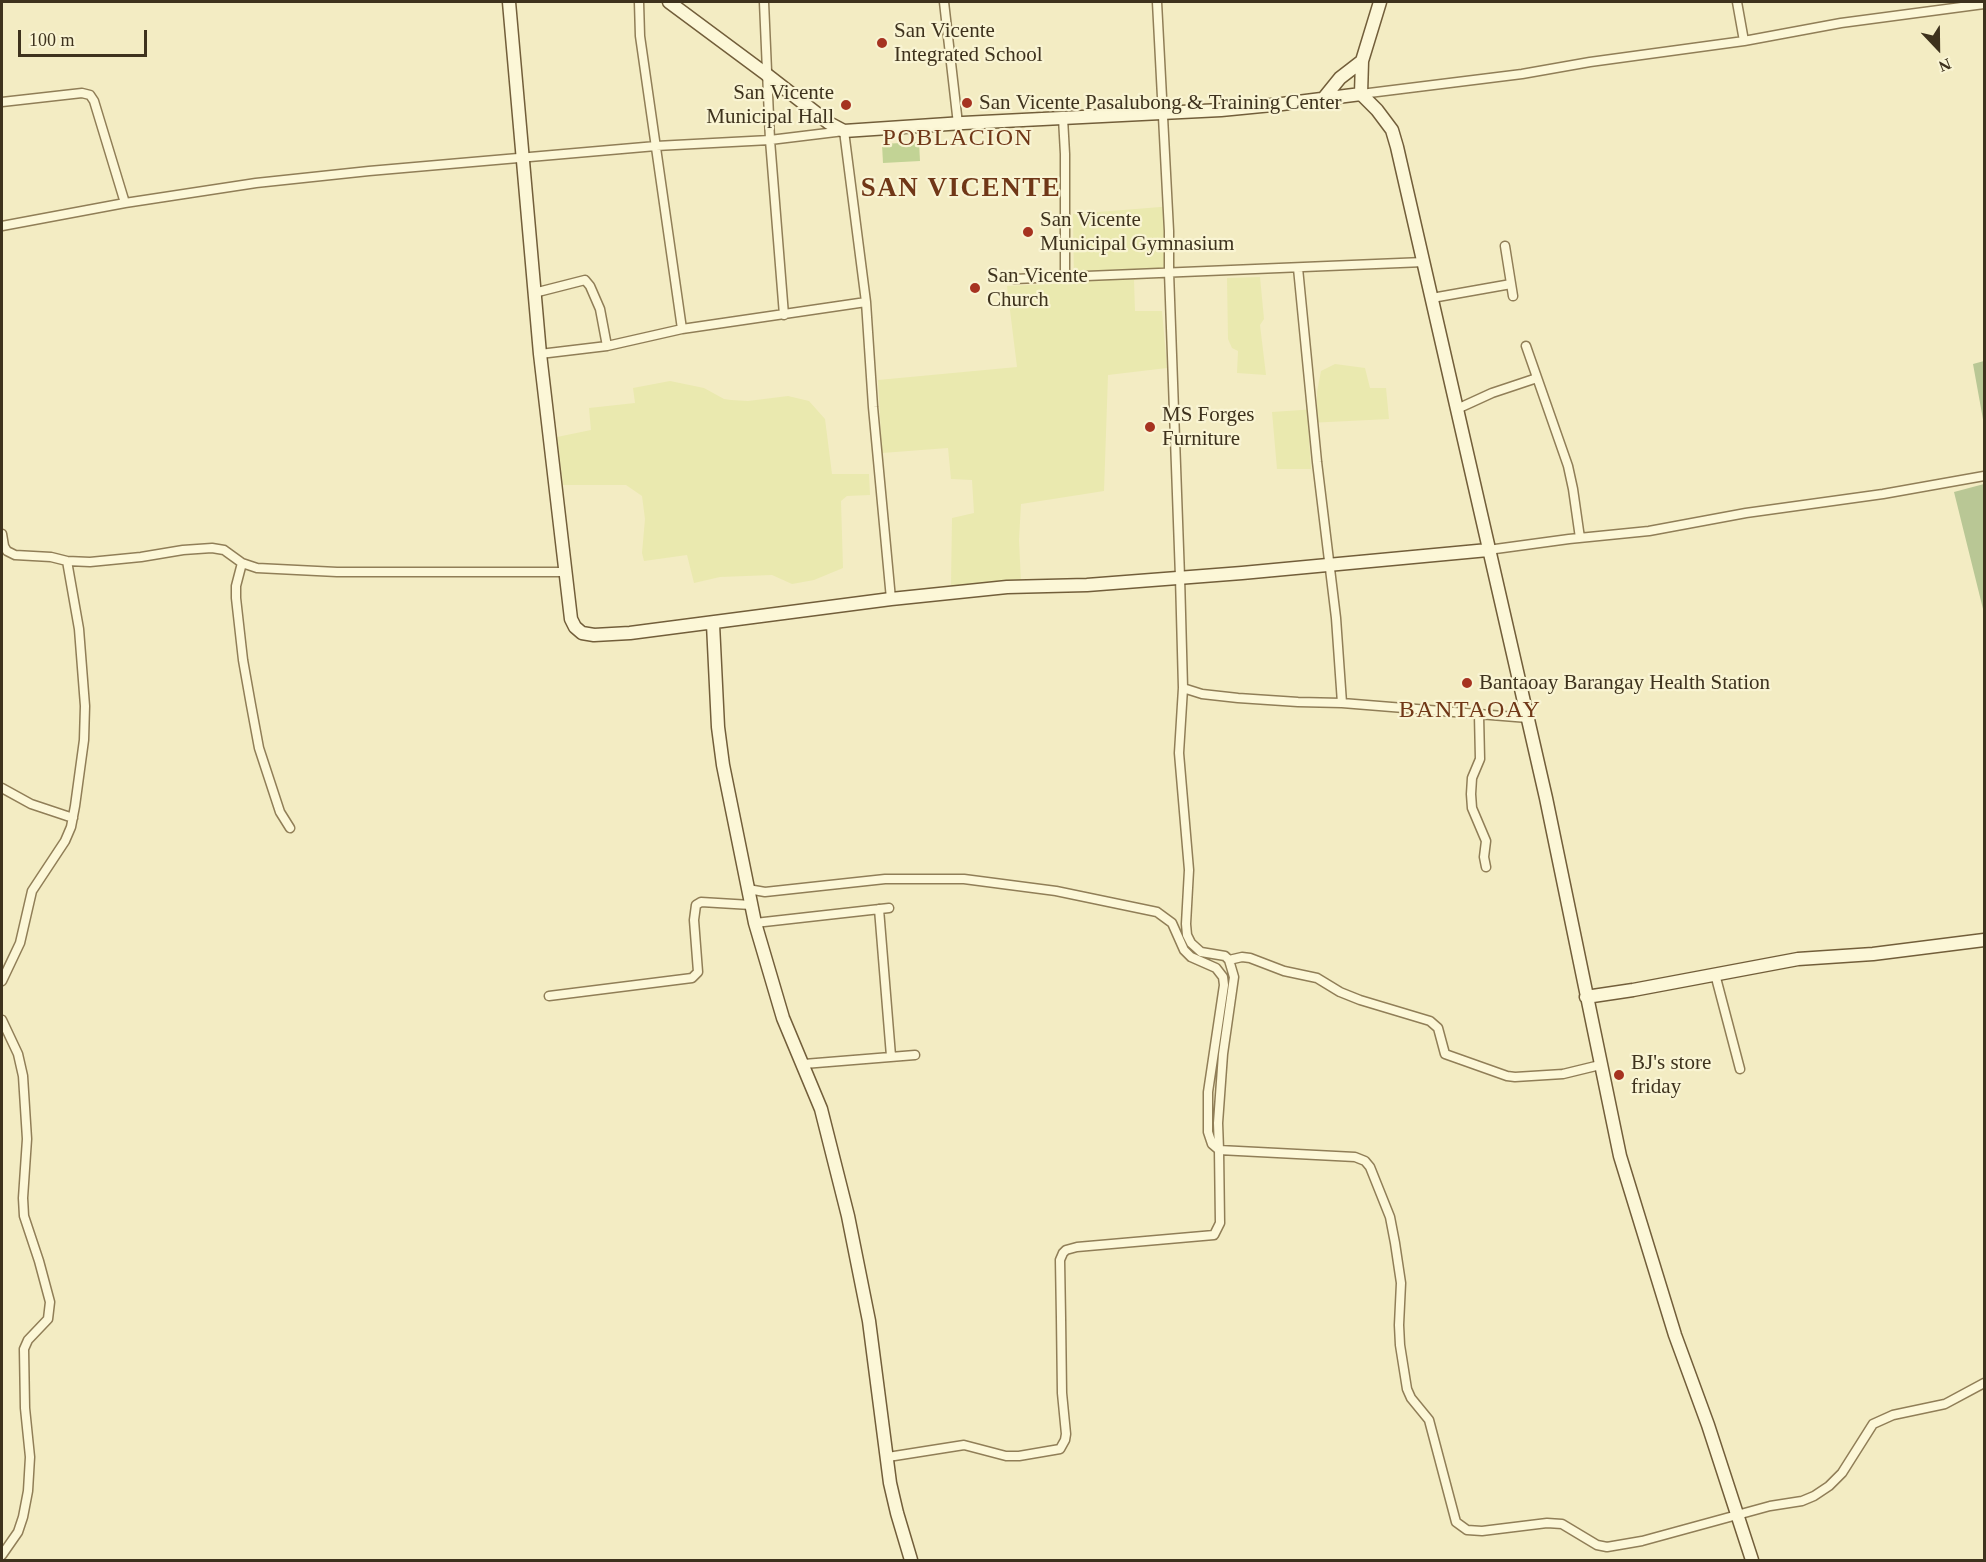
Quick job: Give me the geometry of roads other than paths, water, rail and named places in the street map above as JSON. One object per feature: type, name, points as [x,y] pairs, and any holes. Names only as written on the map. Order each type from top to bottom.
[{"type":"street","points":[[509,2],[540,354],[571,619],[582,633],[594,635],[630,633],[891,599],[1007,587],[1087,585],[1488,550],[1649,531],[1746,513],[1883,495],[1984,476]]},
{"type":"street","points":[[639,2],[640,36],[682,329]]},
{"type":"street","points":[[669,2],[844,132]]},
{"type":"street","points":[[764,2],[770,140],[784,315]]},
{"type":"street","points":[[944,2],[958,124]]},
{"type":"street","points":[[1157,2],[1169,231],[1183,688],[1179,753],[1189,870],[1187,935],[1191,943],[1201,952],[1218,954],[1229,960],[1250,958],[1284,971],[1317,978],[1340,992],[1360,1000],[1430,1021],[1437,1028],[1445,1054],[1507,1076],[1563,1074],[1600,1065]]},
{"type":"street","points":[[1380,2],[1362,61],[1361,93],[1377,110],[1394,135],[1546,798],[1620,1156],[1647,1248],[1752,1560]]},
{"type":"street","points":[[1737,2],[1744,41]]},
{"type":"street","points":[[2,226],[256,183],[369,171],[656,146],[770,140],[958,124],[1164,111],[1221,110],[1323,99],[1521,74],[1744,41],[1841,22],[1984,4]]},
{"type":"street","points":[[1323,99],[1340,78],[1362,61]]},
{"type":"street","points":[[2,102],[82,93],[90,95],[94,101],[124,204]]},
{"type":"street","points":[[1063,118],[1065,276]]},
{"type":"street","points":[[844,132],[867,302],[873,407],[891,599]]},
{"type":"street","points":[[1504,246],[1513,296]]},
{"type":"street","points":[[1014,279],[1424,262]]},
{"type":"street","points":[[1298,268],[1341,666],[1342,702]]},
{"type":"street","points":[[534,293],[585,280],[600,309],[607,346]]},
{"type":"street","points":[[1432,298],[1511,284]]},
{"type":"street","points":[[540,354],[607,346],[682,329],[867,302]]},
{"type":"street","points":[[1526,346],[1568,466],[1580,538]]},
{"type":"street","points":[[1457,409],[1492,393],[1537,378]]},
{"type":"street","points":[[2,534],[4,546],[15,555],[34,555],[67,561],[90,562],[212,548],[224,550],[242,563],[257,568],[337,572],[566,572]]},
{"type":"street","points":[[2,981],[20,943],[32,891],[65,841],[73,818],[84,741],[85,706],[79,628],[67,561]]},
{"type":"street","points":[[242,563],[236,586],[236,598],[249,694],[259,748],[280,812],[290,828]]},
{"type":"street","points":[[713,624],[720,746],[751,905],[783,1018],[821,1109],[848,1216],[869,1321],[890,1483],[911,1560]]},
{"type":"street","points":[[1183,688],[1202,694],[1238,698],[1342,702],[1528,718]]},
{"type":"street","points":[[1479,715],[1480,759],[1472,778],[1471,794],[1472,808],[1486,841],[1484,857],[1486,867]]},
{"type":"street","points":[[2,788],[31,804],[73,818]]},
{"type":"street","points":[[748,889],[765,892],[885,879],[964,879],[1056,891],[1157,912],[1172,923],[1184,950],[1191,957],[1216,968],[1223,977],[1224,985],[1208,1092],[1208,1132],[1212,1144],[1219,1150],[1355,1157],[1365,1161],[1370,1167],[1390,1217],[1395,1243],[1401,1283],[1400,1345],[1407,1389],[1411,1398],[1429,1420],[1456,1522],[1467,1530],[1482,1531],[1547,1523],[1562,1524],[1597,1545],[1607,1547],[1642,1541],[1770,1506],[1802,1501],[1829,1486],[1842,1473],[1872,1424],[1893,1416],[1945,1404],[1984,1383]]},
{"type":"street","points":[[549,996],[695,977],[698,972],[694,920],[696,905],[701,902],[751,905]]},
{"type":"street","points":[[755,923],[889,908]]},
{"type":"street","points":[[879,909],[891,1056]]},
{"type":"street","points":[[1586,997],[1798,959],[1873,954],[1984,940]]},
{"type":"street","points":[[888,1457],[964,1444],[1006,1456],[1060,1449],[1066,1434],[1062,1393],[1060,1260],[1063,1253],[1071,1248],[1214,1235],[1220,1223],[1218,1123],[1223,1054],[1234,977],[1229,960]]},
{"type":"street","points":[[1715,974],[1740,1069]]},
{"type":"street","points":[[2,1020],[18,1054],[23,1076],[27,1139],[24,1216],[50,1302],[48,1319],[28,1340],[24,1349],[25,1408],[30,1457],[28,1491],[18,1532],[2,1555]]},
{"type":"street","points":[[804,1064],[915,1055]]},
{"type":"place","name":"San Vicente Integrated School","points":[[882,43]]},
{"type":"place","name":"San Vicente Pasalubong & Training Center","points":[[967,103]]},
{"type":"place","name":"San Vicente Municipal Hall","points":[[846,105]]},
{"type":"place","name":"San Vicente Municipal Gymnasium","points":[[1028,232]]},
{"type":"place","name":"San Vicente Church","points":[[975,288]]},
{"type":"place","name":"MS Forges Furniture","points":[[1150,427]]},
{"type":"place","name":"Bantaoay Barangay Health Station","points":[[1467,683]]},
{"type":"place","name":"BJ's store friday","points":[[1619,1075]]},
{"type":"district","name":"POBLACION","points":[[958,139]]},
{"type":"district","name":"SAN VICENTE","points":[[961,189]]},
{"type":"district","name":"BANTAOAY","points":[[1470,711]]}]
